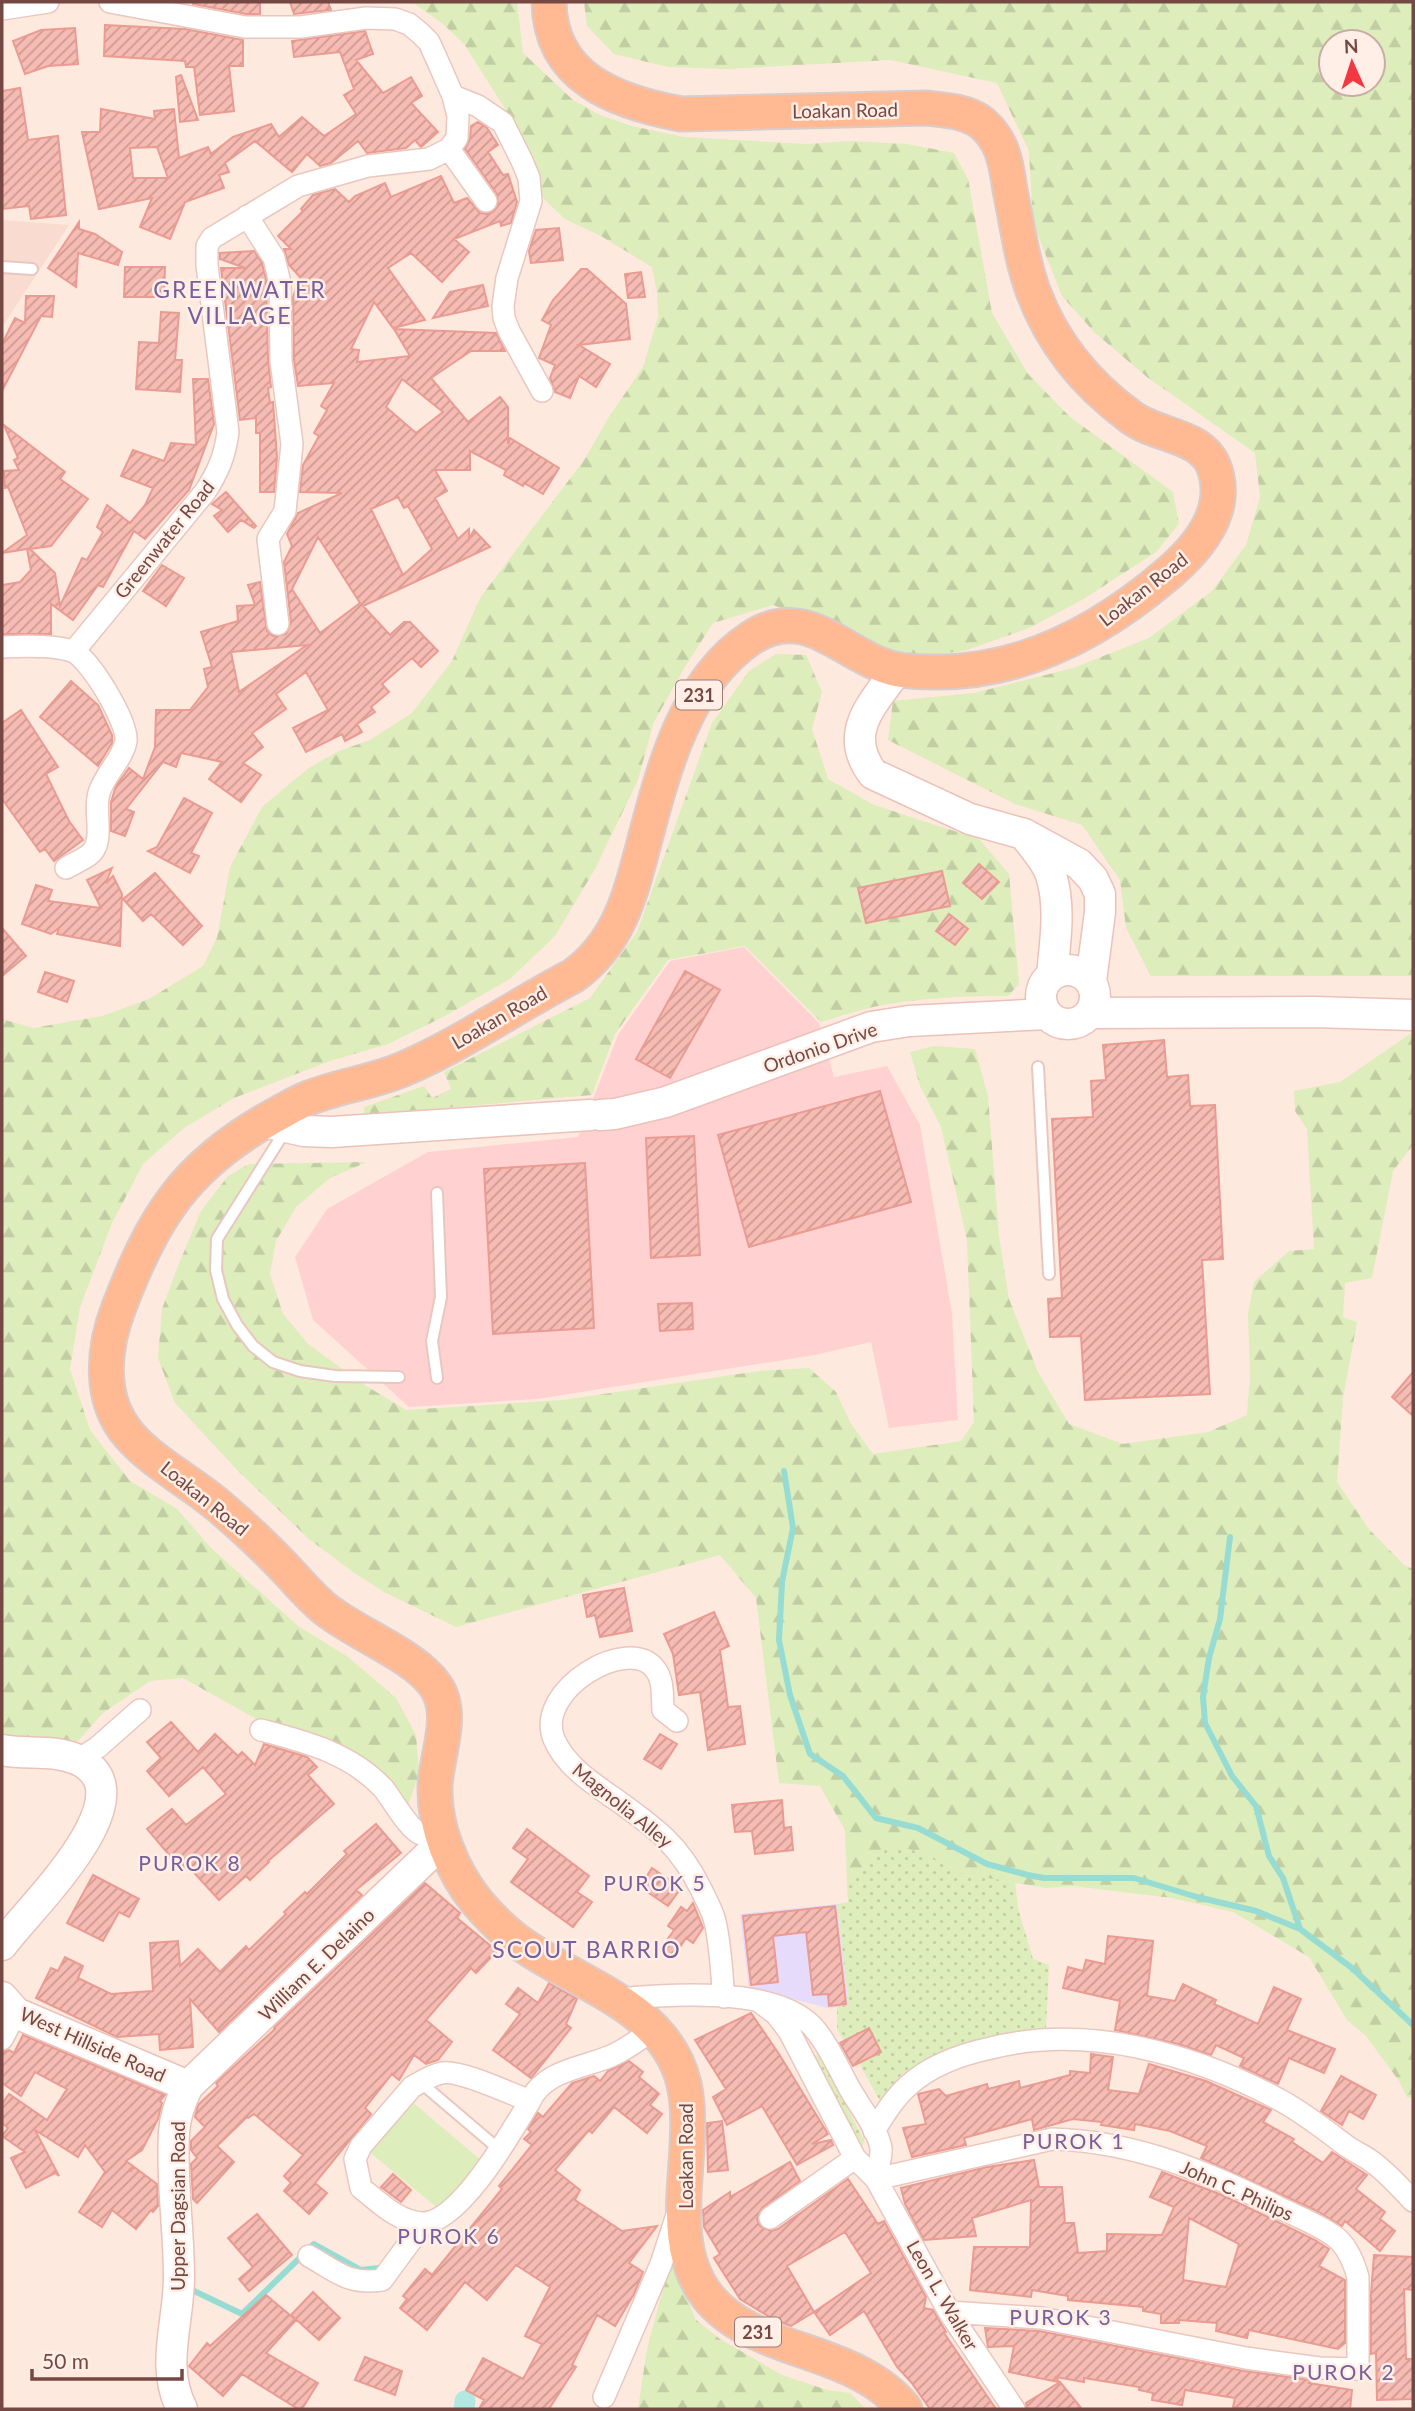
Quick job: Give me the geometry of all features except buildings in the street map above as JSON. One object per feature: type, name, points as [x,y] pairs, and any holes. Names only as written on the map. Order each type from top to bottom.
[{"type":"main road","name":"Loakan Road","points":[[549,2],[558,48],[572,68],[601,89],[648,108],[681,114],[926,108],[966,114],[981,122],[1000,146],[1031,287],[1044,319],[1061,348],[1082,373],[1133,419],[1160,432],[1192,442],[1209,456],[1216,471],[1219,491],[1217,507],[1199,543],[1164,577],[1116,614],[1034,657],[997,667],[962,672],[897,670],[876,663],[822,632],[805,627],[788,625],[771,628],[752,637],[730,656],[691,708],[664,777],[634,882],[621,917],[606,945],[590,964],[417,1064],[389,1076],[305,1099],[275,1125],[229,1143],[205,1163],[183,1186],[162,1216],[145,1249],[112,1325],[105,1372],[109,1397],[118,1420],[131,1438],[224,1510],[324,1608],[417,1667],[439,1691],[444,1724],[435,1791],[444,1839],[458,1875],[478,1903],[498,1924],[532,1951],[618,1999],[653,2029],[668,2046],[683,2081],[687,2101],[684,2196],[687,2253],[697,2281],[711,2301],[738,2322],[772,2339],[831,2360],[880,2383],[905,2409]]},
{"type":"street","points":[[2,9],[48,2]]},
{"type":"street","points":[[110,2],[245,27],[333,24],[366,18],[395,19],[409,24],[429,42],[453,96],[458,127],[457,138],[449,149],[486,201]]},
{"type":"street","points":[[453,96],[478,106],[503,122],[528,178],[531,201],[507,278],[503,306],[509,331],[542,391]]},
{"type":"street","name":"Greenwater Road","points":[[74,651],[205,492],[219,471],[228,432],[206,255],[207,246],[212,239],[298,186],[368,166],[429,159],[449,149]]},
{"type":"street","points":[[247,216],[274,258],[280,283],[281,361],[292,444],[285,511],[268,539],[278,624]]},
{"type":"street","points":[[2,647],[74,651],[89,667],[118,712],[126,737],[124,747],[106,775],[97,798],[98,833],[94,849],[89,855],[66,868]]},
{"type":"street","points":[[897,670],[867,713],[860,730],[859,746],[873,774],[970,819],[1024,834],[1079,864],[1093,879],[1100,894],[1100,912],[1091,981],[1096,997],[1091,1013]]},
{"type":"street","points":[[1024,834],[1051,874],[1056,925],[1052,975]]},
{"type":"street","points":[[1047,1014],[1041,998],[1046,982],[1052,975],[1069,970],[1077,971],[1091,981]]},
{"type":"street","name":"Ordonio Drive","points":[[275,1125],[332,1132],[615,1114],[666,1102],[871,1027],[909,1021],[1047,1014],[1053,1020],[1069,1025],[1091,1013],[1300,1012],[1413,1015]]},
{"type":"street","name":"Magnolia Alley","points":[[677,1721],[663,1710],[662,1683],[654,1667],[642,1660],[626,1659],[602,1664],[568,1686],[557,1702],[550,1721],[553,1737],[573,1765],[593,1784],[639,1816],[675,1846],[687,1862],[714,1916],[724,1997]]},
{"type":"street","points":[[78,1760],[98,1747],[140,1710]]},
{"type":"street","points":[[261,1731],[314,1744],[348,1761],[366,1772],[382,1788],[414,1830],[444,1839]]},
{"type":"street","points":[[2,1750],[64,1755],[78,1760],[95,1772],[101,1802],[96,1819],[78,1853],[5,1936]]},
{"type":"street","name":"William E. Delaino","points":[[188,2086],[444,1839]]},
{"type":"street","points":[[618,1999],[685,1993],[760,2002],[791,2011],[814,2028],[874,2131],[881,2149],[876,2179]]},
{"type":"street","name":"Leon L. Walker","points":[[760,2002],[776,2014],[789,2031],[855,2158],[876,2179],[949,2312],[1014,2409]]},
{"type":"street","points":[[2,2039],[9,2005]]},
{"type":"street","name":"West Hillside Road","points":[[9,2005],[188,2086]]},
{"type":"street","points":[[530,2101],[460,2074],[444,2072],[420,2082],[412,2087],[360,2146],[355,2159],[361,2188],[397,2216],[424,2223],[437,2221],[461,2201],[501,2151],[530,2101],[533,2094],[546,2082],[560,2073],[609,2057],[653,2029]]},
{"type":"street","points":[[874,2131],[910,2084],[924,2073],[972,2052],[1045,2038],[1094,2041],[1180,2058],[1278,2099],[1376,2164],[1413,2201]]},
{"type":"street","name":"Upper Dagsian Road","points":[[182,2409],[173,2392],[172,2362],[172,2330],[179,2280],[174,2129],[188,2086]]},
{"type":"street","name":"John C. Philips","points":[[876,2179],[1052,2139],[1080,2140],[1147,2153],[1196,2168],[1336,2237],[1354,2264],[1358,2277],[1358,2369],[1319,2368],[1246,2358],[1041,2318],[949,2312]]},
{"type":"street","points":[[770,2218],[855,2158]]},
{"type":"street","points":[[604,2398],[661,2264],[684,2196]]},
{"type":"street","points":[[309,2256],[351,2281],[364,2283],[382,2280],[424,2223]]},
{"type":"lane","points":[[2,267],[32,269]]},
{"type":"lane","points":[[1038,1067],[1049,1274]]},
{"type":"lane","points":[[275,1125],[217,1239],[216,1270],[223,1299],[237,1325],[253,1346],[273,1362],[300,1371],[335,1376],[400,1377]]},
{"type":"lane","points":[[436,1378],[432,1341],[441,1297],[437,1192]]},
{"type":"lane","points":[[420,2082],[501,2151]]},
{"type":"shaded area","points":[[2,220],[69,225],[2,327]]},
{"type":"shaded area","points":[[744,947],[819,1023],[834,1077],[887,1066],[920,1125],[952,1314],[958,1420],[889,1428],[871,1342],[815,1355],[537,1399],[409,1407],[313,1320],[295,1257],[327,1209],[428,1152],[578,1137],[618,1035],[670,961]]},
{"type":"shaded area","points":[[837,1904],[849,2006],[828,2008],[749,1988],[740,1914]]},
{"type":"green space","points":[[412,2],[517,2],[523,53],[573,100],[600,115],[632,126],[684,137],[806,144],[851,141],[907,144],[954,153],[968,179],[992,313],[1028,374],[1070,417],[1173,492],[1179,524],[1156,552],[1082,600],[1029,628],[964,651],[904,658],[773,605],[713,623],[653,724],[638,780],[595,869],[555,936],[510,979],[388,1044],[330,1061],[234,1098],[184,1128],[143,1164],[112,1223],[80,1307],[70,1369],[90,1430],[130,1481],[177,1509],[212,1549],[298,1626],[348,1657],[396,1698],[416,1735],[419,1773],[407,1809],[398,1789],[386,1775],[361,1755],[338,1745],[276,1730],[183,1678],[150,1681],[103,1713],[78,1741],[48,1750],[2,1740],[2,1019],[33,1028],[102,1016],[149,999],[203,966],[217,938],[230,867],[262,807],[310,767],[339,751],[370,740],[412,713],[452,661],[480,598],[584,460],[643,367],[658,317],[657,291],[652,267],[601,236],[565,219],[544,199],[516,126],[464,44],[443,24]]},
{"type":"green space","points":[[584,2],[1413,2],[1413,976],[1151,976],[1126,928],[1120,880],[1082,825],[1015,804],[888,740],[893,701],[974,693],[1073,668],[1149,638],[1212,591],[1246,545],[1260,497],[1255,453],[1147,377],[1094,332],[1062,296],[1033,223],[1029,151],[997,83],[890,60],[727,69],[668,67],[614,54],[587,26]]},
{"type":"green space","points":[[776,654],[806,655],[822,692],[812,729],[828,779],[874,805],[979,839],[1009,874],[1019,984],[1008,996],[906,1001],[821,1022],[745,946],[668,960],[615,1034],[592,1095],[364,1115],[364,1107],[424,1086],[432,1098],[451,1089],[444,1072],[590,998],[637,932],[712,723],[749,671]]},
{"type":"green space","points":[[1413,1034],[1413,1145],[1393,1171],[1372,1278],[1345,1283],[1343,1317],[1357,1322],[1343,1398],[1337,1482],[1368,1528],[1404,1565],[1413,1569],[1413,2099],[1407,2097],[1399,2081],[1366,2036],[1347,2020],[1309,1957],[1233,1912],[1172,1898],[1073,1886],[1047,1888],[965,1875],[923,1852],[890,1846],[847,1883],[845,1830],[820,1786],[779,1783],[756,1598],[720,1555],[456,1627],[384,1592],[309,1539],[239,1472],[175,1403],[158,1358],[162,1309],[178,1266],[201,1211],[228,1176],[249,1164],[367,1162],[330,1178],[296,1207],[276,1241],[270,1274],[283,1314],[308,1344],[363,1384],[406,1410],[563,1400],[759,1371],[809,1368],[836,1392],[851,1424],[873,1454],[961,1441],[974,1422],[967,1240],[941,1127],[920,1086],[910,1052],[934,1046],[975,1049],[988,1096],[999,1236],[1009,1299],[1038,1372],[1069,1424],[1123,1444],[1208,1432],[1247,1415],[1250,1375],[1248,1313],[1254,1282],[1289,1251],[1314,1249],[1307,1129],[1295,1111],[1294,1091],[1340,1082]]},
{"type":"green space","points":[[890,1846],[923,1852],[965,1875],[1015,1882],[1018,1908],[1033,1959],[1049,1965],[1046,2028],[926,2062],[902,2074],[880,2101],[859,2063],[881,2052],[844,2041],[837,2029],[837,2007],[849,2005],[837,1904],[848,1902],[847,1883]]},
{"type":"green space","points":[[812,2056],[820,2056],[864,2140],[863,2145],[859,2146]]},
{"type":"green space","points":[[410,2100],[483,2162],[441,2211],[367,2150]]},
{"type":"green space","points":[[672,2255],[695,2319],[720,2339],[782,2375],[827,2390],[850,2393],[866,2409],[638,2409],[647,2349]]},
{"type":"waterway","points":[[784,1471],[793,1528],[782,1582],[779,1640],[790,1695],[810,1754],[843,1776],[876,1818],[918,1828],[987,1864],[1028,1875],[1044,1878],[1134,1878],[1256,1911],[1300,1929],[1352,1968],[1413,2025]]},
{"type":"waterway","points":[[1230,1537],[1220,1619],[1209,1658],[1203,1697],[1205,1723],[1232,1776],[1256,1806],[1269,1856],[1283,1878],[1300,1929]]},
{"type":"waterway","points":[[186,2287],[242,2314],[314,2244],[361,2270],[379,2268]]},
{"type":"waterway","points":[[464,2409],[465,2401]]},
{"type":"district","name":"GREENWATER VILLAGE","points":[[240,302]]},
{"type":"district","name":"PUROK 8","points":[[190,1862]]},
{"type":"district","name":"PUROK 5","points":[[655,1882]]},
{"type":"district","name":"SCOUT BARRIO","points":[[587,1949]]},
{"type":"district","name":"PUROK 1","points":[[1074,2140]]},
{"type":"district","name":"PUROK 6","points":[[449,2235]]},
{"type":"district","name":"PUROK 3","points":[[1061,2316]]},
{"type":"district","name":"PUROK 2","points":[[1344,2371]]}]
